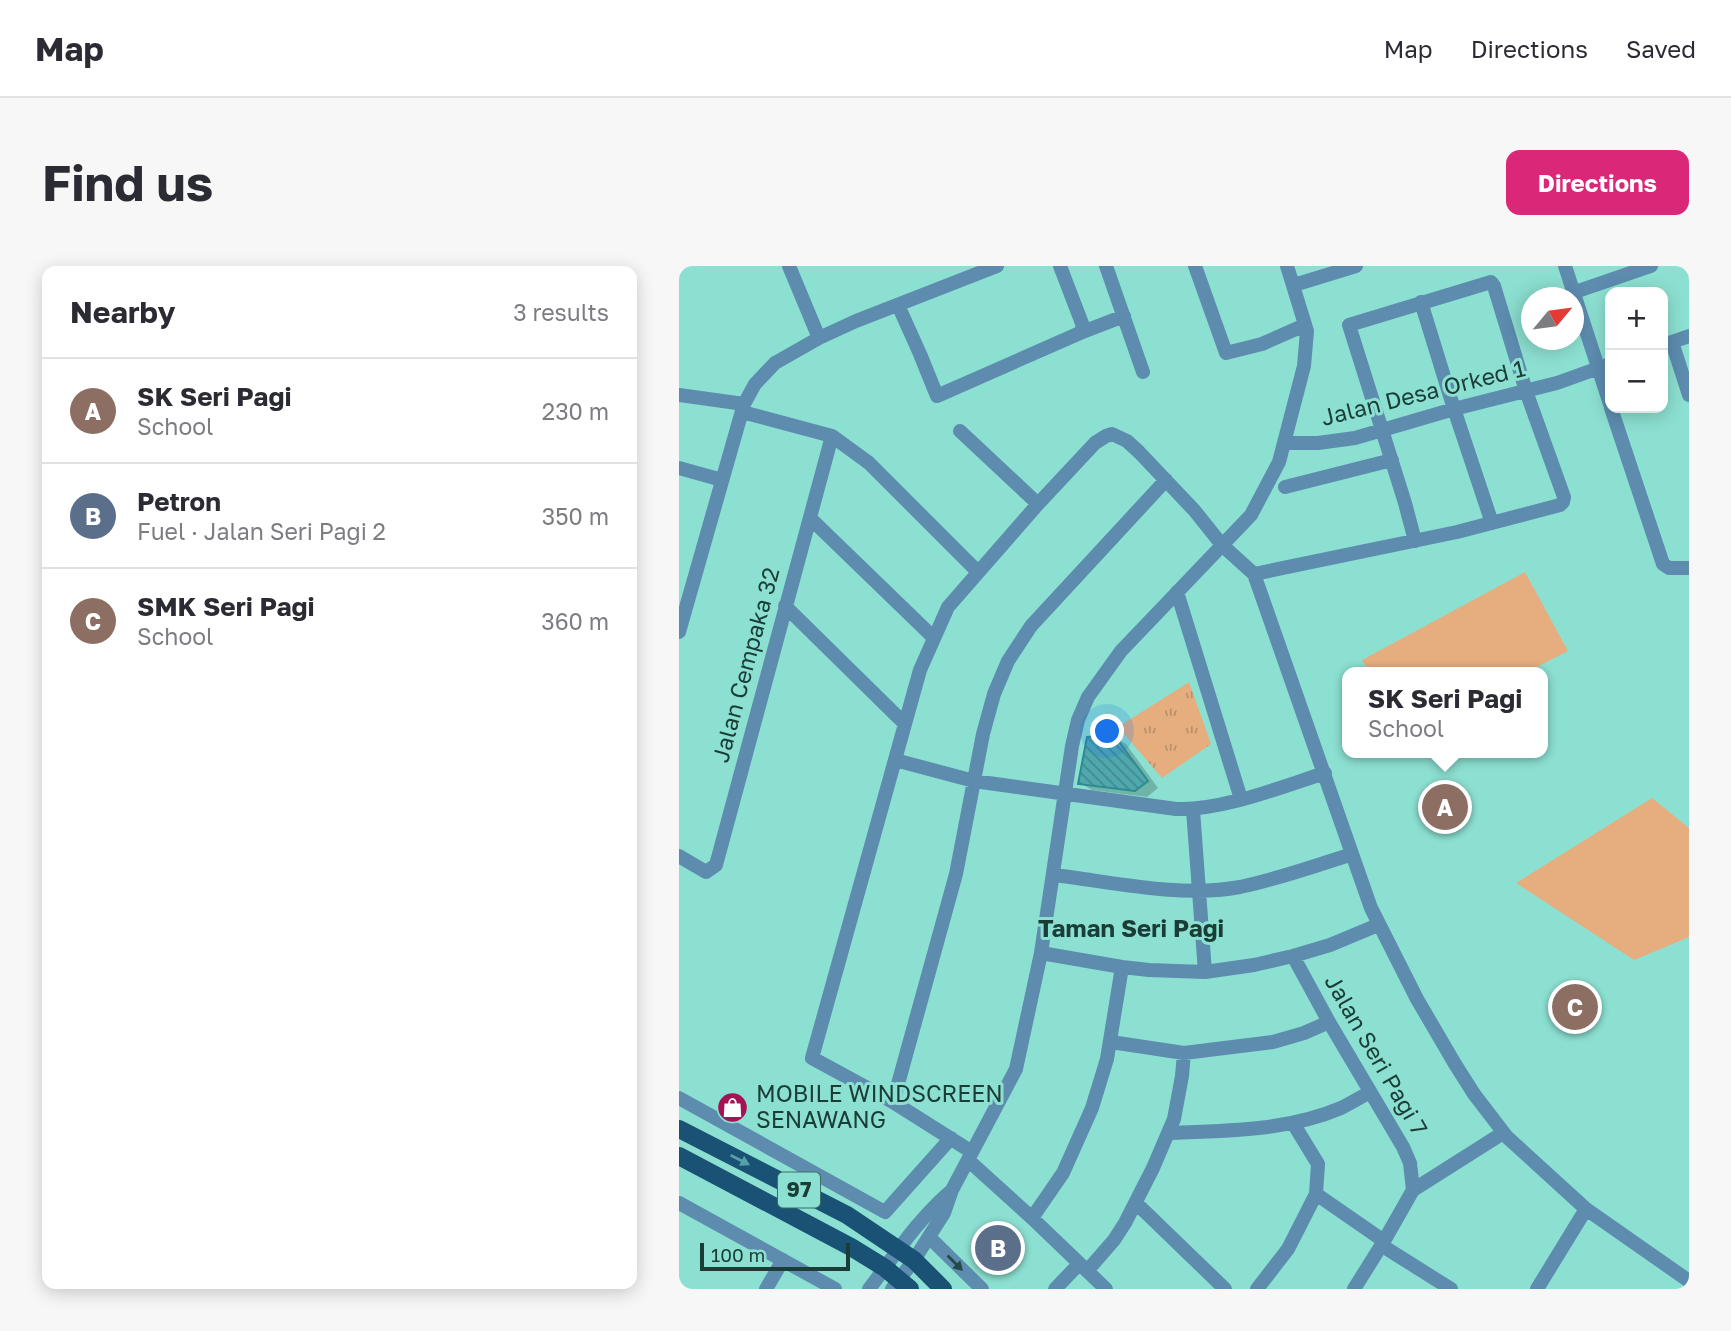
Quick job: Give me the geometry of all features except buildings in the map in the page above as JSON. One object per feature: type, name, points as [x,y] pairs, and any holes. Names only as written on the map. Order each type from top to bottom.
[{"type":"main road","name":"97","points":[[679,1129],[847,1215],[914,1260],[943,1289]]},
{"type":"main road","name":"97","points":[[679,1156],[851,1247],[885,1268],[901,1286]]},
{"type":"street","points":[[789,266],[819,338]]},
{"type":"street","points":[[679,632],[743,408],[755,384],[775,363],[819,338],[997,266]]},
{"type":"street","points":[[1060,266],[1083,326],[1080,333]]},
{"type":"street","points":[[1106,266],[1143,372]]},
{"type":"street","points":[[1195,266],[1226,353],[1262,344],[1305,325]]},
{"type":"street","points":[[901,1286],[944,1213],[952,1191],[1016,1069],[1041,953],[1054,875],[1057,836],[1078,719],[1088,697],[1121,651],[1251,515],[1279,462],[1304,366],[1307,331],[1287,266]]},
{"type":"street","points":[[1294,285],[1356,266]]},
{"type":"street","points":[[1565,266],[1573,287]]},
{"type":"street","points":[[1584,289],[1651,266]]},
{"type":"street","points":[[1254,574],[1415,541],[1492,523],[1563,502],[1564,497],[1491,282],[1349,325],[1415,541]]},
{"type":"street","points":[[1421,302],[1492,523]]},
{"type":"street","points":[[898,305],[936,396],[1123,316]]},
{"type":"street","points":[[1584,315],[1604,366]]},
{"type":"street","points":[[1689,336],[1668,344],[1689,395]]},
{"type":"street","name":"Jalan Desa Orked 1","points":[[1284,443],[1318,443],[1355,438],[1557,383],[1604,366]]},
{"type":"street","points":[[679,396],[743,408],[832,436],[869,463],[978,572]]},
{"type":"street","points":[[1613,413],[1663,564],[1669,568],[1689,568]]},
{"type":"street","points":[[960,431],[1038,504]]},
{"type":"street","points":[[1106,1289],[951,1139],[893,1101],[811,1058],[920,670],[948,607],[1095,443],[1112,434],[1127,441],[1195,510],[1222,545],[1254,574],[1378,925],[1416,999],[1474,1094],[1503,1133],[1586,1209],[1689,1281]]},
{"type":"street","name":"Jalan Cempaka 32","points":[[679,856],[706,872],[716,865],[832,436]]},
{"type":"street","points":[[1285,487],[1392,460]]},
{"type":"street","points":[[679,468],[722,481]]},
{"type":"street","points":[[893,1101],[956,874],[983,734],[994,694],[1008,661],[1031,626],[1166,480]]},
{"type":"street","points":[[810,519],[934,639]]},
{"type":"street","points":[[1177,592],[1241,799]]},
{"type":"street","points":[[785,606],[904,723]]},
{"type":"street","points":[[895,760],[974,781],[1193,810],[1241,799],[1325,773]]},
{"type":"street","points":[[1193,810],[1205,972]]},
{"type":"street","points":[[1054,875],[1178,891],[1198,890],[1238,887],[1352,854]]},
{"type":"street","points":[[1041,953],[1122,967],[1205,972],[1293,956],[1330,945],[1378,925]]},
{"type":"street","name":"Jalan Seri Pagi 7","points":[[1293,956],[1403,1147],[1410,1163],[1413,1190]]},
{"type":"street","points":[[1032,1218],[1063,1173],[1093,1108],[1111,1042],[1122,967]]},
{"type":"street","points":[[1111,1042],[1184,1053],[1273,1042],[1329,1022]]},
{"type":"street","points":[[1055,1289],[1114,1240],[1136,1203],[1174,1119],[1184,1053]]},
{"type":"street","points":[[1168,1133],[1242,1130],[1293,1123],[1341,1108],[1370,1092]]},
{"type":"street","points":[[679,1098],[885,1212],[951,1139]]},
{"type":"street","points":[[1257,1289],[1288,1249],[1316,1194],[1318,1164],[1293,1123]]},
{"type":"street","points":[[1354,1289],[1413,1190],[1503,1133]]},
{"type":"street","points":[[869,1289],[935,1205],[952,1191]]},
{"type":"street","points":[[1316,1194],[1449,1288]]},
{"type":"street","points":[[679,1203],[835,1289]]},
{"type":"street","points":[[1136,1203],[1224,1289]]},
{"type":"street","points":[[1537,1289],[1586,1209]]},
{"type":"street","points":[[929,1237],[982,1289]]},
{"type":"street","points":[[766,1289],[783,1260]]},
{"type":"green space","points":[[1525,572],[1568,651],[1537,667],[1366,667],[1362,660]]},
{"type":"green space","points":[[1189,682],[1211,744],[1162,778],[1118,727]]},
{"type":"green space","points":[[1652,798],[1689,828],[1689,937],[1634,960],[1516,883]]},
{"type":"place","name":"SK Seri Pagi","points":[[1445,807]]},
{"type":"place","name":"SMK Seri Pagi","points":[[1575,1007]]},
{"type":"place","name":"MOBILE WINDSCREEN SENAWANG","points":[[733,1107]]},
{"type":"place","name":"Petron","points":[[998,1248]]},
{"type":"district","name":"Taman Seri Pagi","points":[[1131,929]]}]
